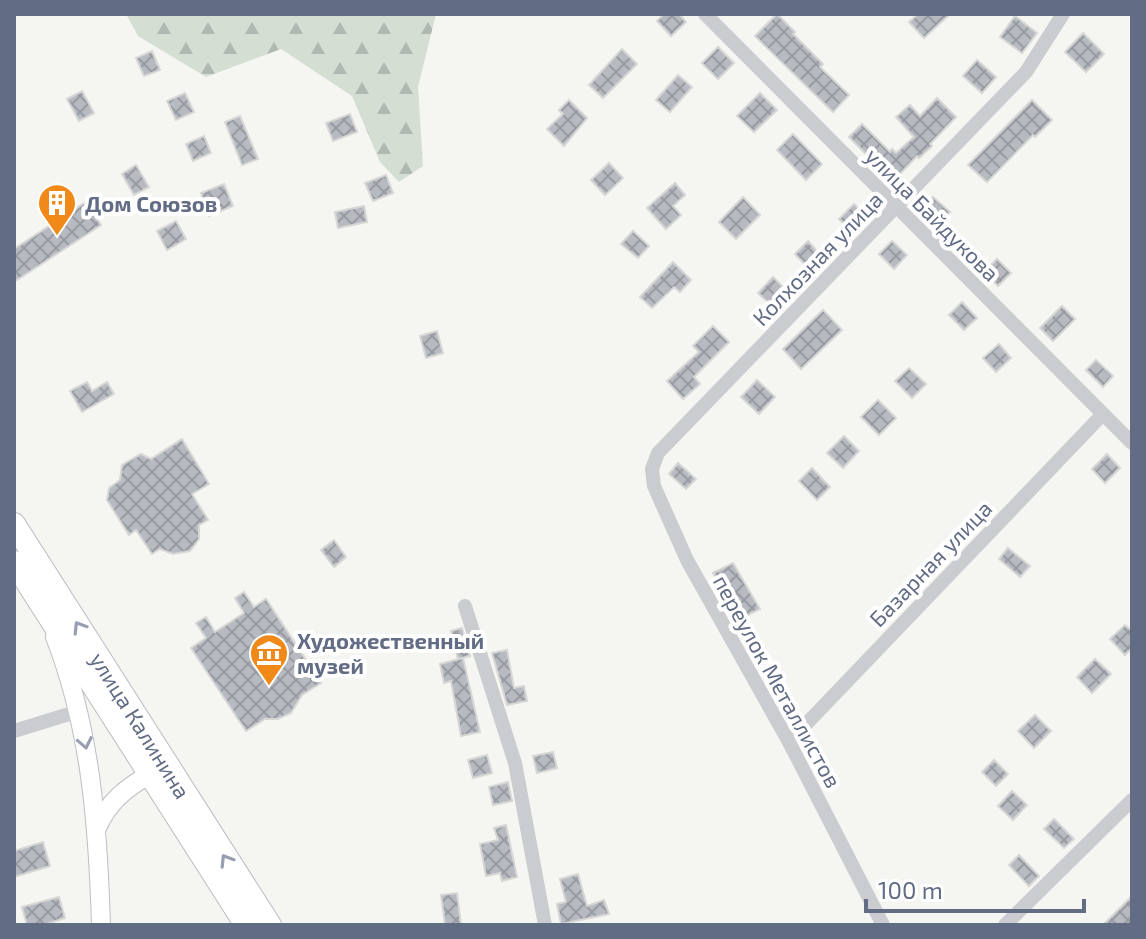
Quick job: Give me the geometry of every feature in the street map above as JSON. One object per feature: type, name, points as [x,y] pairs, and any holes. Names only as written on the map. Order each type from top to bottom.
[{"type":"main road","name":"улица Калинина","points":[[14,524],[246,925]]},
{"type":"main road","name":"улица Калинина","points":[[14,562],[46,612],[270,925]]},
{"type":"street","name":"Колхозная улица","points":[[658,453],[1026,72],[1063,14]]},
{"type":"street","name":"улица Байдукова","points":[[714,17],[897,207],[1132,443]]},
{"type":"street","name":"Базарная улица","points":[[789,742],[1103,414]]},
{"type":"street","name":"переулок Металлистов","points":[[658,453],[652,469],[654,486],[687,560],[789,742],[883,925]]},
{"type":"street","points":[[465,606],[515,763],[545,925]]},
{"type":"street","points":[[46,612],[79,711],[92,775],[101,925]]},
{"type":"street","points":[[14,731],[79,711]]},
{"type":"street","points":[[97,828],[103,815],[125,789],[158,769]]},
{"type":"street","points":[[92,775],[107,788],[125,789]]},
{"type":"street","points":[[1005,925],[1132,800]]},
{"type":"green space","points":[[126,14],[436,14],[418,87],[423,166],[399,182],[380,162],[352,96],[281,49],[206,77],[138,36]]},
{"type":"building","points":[[664,14],[679,14],[686,22],[671,36],[657,21]]},
{"type":"building","points":[[777,14],[823,64],[820,67],[849,95],[833,112],[755,36]]},
{"type":"building","points":[[918,14],[950,14],[924,38],[909,22]]},
{"type":"building","points":[[1015,16],[1037,33],[1022,53],[1000,37]]},
{"type":"building","points":[[1083,33],[1104,54],[1086,72],[1065,52]]},
{"type":"building","points":[[718,47],[734,63],[718,79],[702,63]]},
{"type":"building","points":[[622,49],[637,64],[603,98],[589,85]]},
{"type":"building","points":[[152,51],[160,70],[144,76],[136,58]]},
{"type":"building","points":[[977,60],[996,77],[982,93],[963,76]]},
{"type":"building","points":[[678,75],[692,87],[670,112],[656,100]]},
{"type":"building","points":[[82,91],[94,113],[79,121],[67,99]]},
{"type":"building","points":[[185,93],[194,112],[176,120],[167,101]]},
{"type":"building","points":[[760,93],[777,110],[754,132],[737,116]]},
{"type":"building","points":[[937,98],[956,117],[930,144],[932,146],[919,158],[917,156],[893,181],[849,137],[862,124],[890,152],[892,149],[896,153],[914,137],[896,117],[910,105],[920,116]]},
{"type":"building","points":[[569,100],[587,118],[564,146],[547,129],[563,114],[559,110]]},
{"type":"building","points":[[1032,100],[1052,120],[987,182],[968,165]]},
{"type":"building","points":[[350,114],[357,132],[333,141],[326,123]]},
{"type":"building","points":[[240,116],[258,159],[242,165],[225,122]]},
{"type":"building","points":[[793,134],[822,164],[806,180],[777,150]]},
{"type":"building","points":[[204,136],[211,153],[193,161],[186,144]]},
{"type":"building","points":[[609,163],[623,178],[605,195],[591,180]]},
{"type":"building","points":[[136,165],[149,187],[134,195],[122,174]]},
{"type":"building","points":[[386,175],[393,193],[373,201],[365,183]]},
{"type":"building","points":[[675,183],[685,195],[673,206],[681,215],[666,229],[647,208]]},
{"type":"building","points":[[224,184],[233,206],[209,216],[201,193]]},
{"type":"building","points":[[743,197],[760,215],[736,239],[719,222]]},
{"type":"building","points":[[933,197],[950,212],[938,224],[923,208]]},
{"type":"building","name":"Дом Союзов","points":[[86,202],[101,225],[14,282],[14,249]]},
{"type":"building","points":[[854,204],[865,215],[850,230],[839,219]]},
{"type":"building","points":[[364,206],[367,222],[338,228],[335,212]]},
{"type":"building","points":[[176,221],[186,239],[167,250],[157,231]]},
{"type":"building","points":[[633,231],[649,246],[638,258],[621,244]]},
{"type":"building","points":[[808,241],[823,258],[810,270],[795,254]]},
{"type":"building","points":[[892,241],[907,255],[894,269],[879,254]]},
{"type":"building","points":[[997,259],[1011,273],[998,286],[984,272]]},
{"type":"building","points":[[673,262],[691,280],[680,292],[674,287],[652,308],[640,297]]},
{"type":"building","points":[[773,277],[789,293],[774,308],[758,293]]},
{"type":"building","points":[[962,302],[977,318],[964,330],[949,315]]},
{"type":"building","points":[[1062,306],[1075,319],[1053,341],[1040,328]]},
{"type":"building","points":[[823,310],[842,330],[801,369],[783,349]]},
{"type":"building","points":[[713,326],[729,342],[694,377],[700,384],[683,399],[667,381],[699,352],[693,346]]},
{"type":"building","points":[[437,331],[443,353],[426,358],[420,336]]},
{"type":"building","points":[[999,344],[1011,358],[996,372],[983,358]]},
{"type":"building","points":[[1096,360],[1113,376],[1103,387],[1086,370]]},
{"type":"building","points":[[909,368],[926,384],[912,398],[895,381]]},
{"type":"building","points":[[757,380],[775,397],[759,414],[741,397]]},
{"type":"building","points":[[87,382],[92,391],[107,382],[114,394],[82,412],[70,391]]},
{"type":"building","points":[[878,400],[896,418],[879,435],[861,417]]},
{"type":"building","points":[[844,436],[859,451],[843,468],[827,453]]},
{"type":"building","points":[[182,439],[209,484],[192,494],[208,520],[199,525],[199,539],[190,551],[173,554],[160,549],[152,554],[136,530],[129,535],[107,500],[109,488],[120,480],[122,465],[141,454],[151,459]]},
{"type":"building","points":[[1107,454],[1120,468],[1105,483],[1092,469]]},
{"type":"building","points":[[678,463],[696,479],[686,489],[669,474]]},
{"type":"building","points":[[812,468],[830,487],[817,500],[799,481]]},
{"type":"building","points":[[334,540],[346,557],[334,567],[321,550]]},
{"type":"building","points":[[1008,548],[1030,566],[1020,577],[999,559]]},
{"type":"building","points":[[733,563],[760,609],[744,617],[728,586],[722,589],[713,573]]},
{"type":"building","points":[[244,592],[254,607],[266,599],[321,683],[302,695],[291,713],[278,719],[265,719],[246,731],[191,648],[206,638],[196,623],[206,617],[215,632],[244,613],[235,598]]},
{"type":"building","points":[[1125,625],[1132,631],[1132,648],[1125,655],[1110,639]]},
{"type":"building","points":[[462,628],[470,656],[458,659],[451,631]]},
{"type":"building","points":[[507,650],[514,688],[524,686],[527,701],[507,705],[492,653]]},
{"type":"building","points":[[463,658],[480,732],[461,736],[451,681],[444,683],[440,664]]},
{"type":"building","points":[[1095,659],[1111,674],[1092,693],[1077,677]]},
{"type":"building","points":[[1035,715],[1051,731],[1034,748],[1018,731]]},
{"type":"building","points":[[553,752],[557,768],[537,773],[533,756]]},
{"type":"building","points":[[487,755],[492,773],[473,778],[468,760]]},
{"type":"building","points":[[994,760],[1008,774],[996,786],[982,772]]},
{"type":"building","points":[[508,782],[512,801],[493,805],[489,787]]},
{"type":"building","points":[[1012,791],[1027,805],[1013,820],[998,806]]},
{"type":"building","points":[[1054,819],[1074,839],[1064,848],[1044,829]]},
{"type":"building","points":[[506,825],[517,877],[502,881],[500,873],[486,876],[480,844],[498,840],[494,828]]},
{"type":"building","points":[[43,842],[50,866],[14,877],[14,851]]},
{"type":"building","points":[[1019,855],[1039,876],[1029,886],[1009,865]]},
{"type":"building","points":[[578,874],[587,906],[604,900],[609,914],[561,924],[557,904],[566,902],[560,879]]},
{"type":"building","points":[[457,893],[461,925],[445,925],[441,895]]},
{"type":"building","points":[[1132,896],[1132,925],[1103,925]]},
{"type":"building","points":[[59,897],[65,918],[43,925],[27,925],[22,907]]},
{"type":"place","name":"Дом Союзов","points":[[57,237]]},
{"type":"place","name":"Художественный музей","points":[[269,687]]}]
